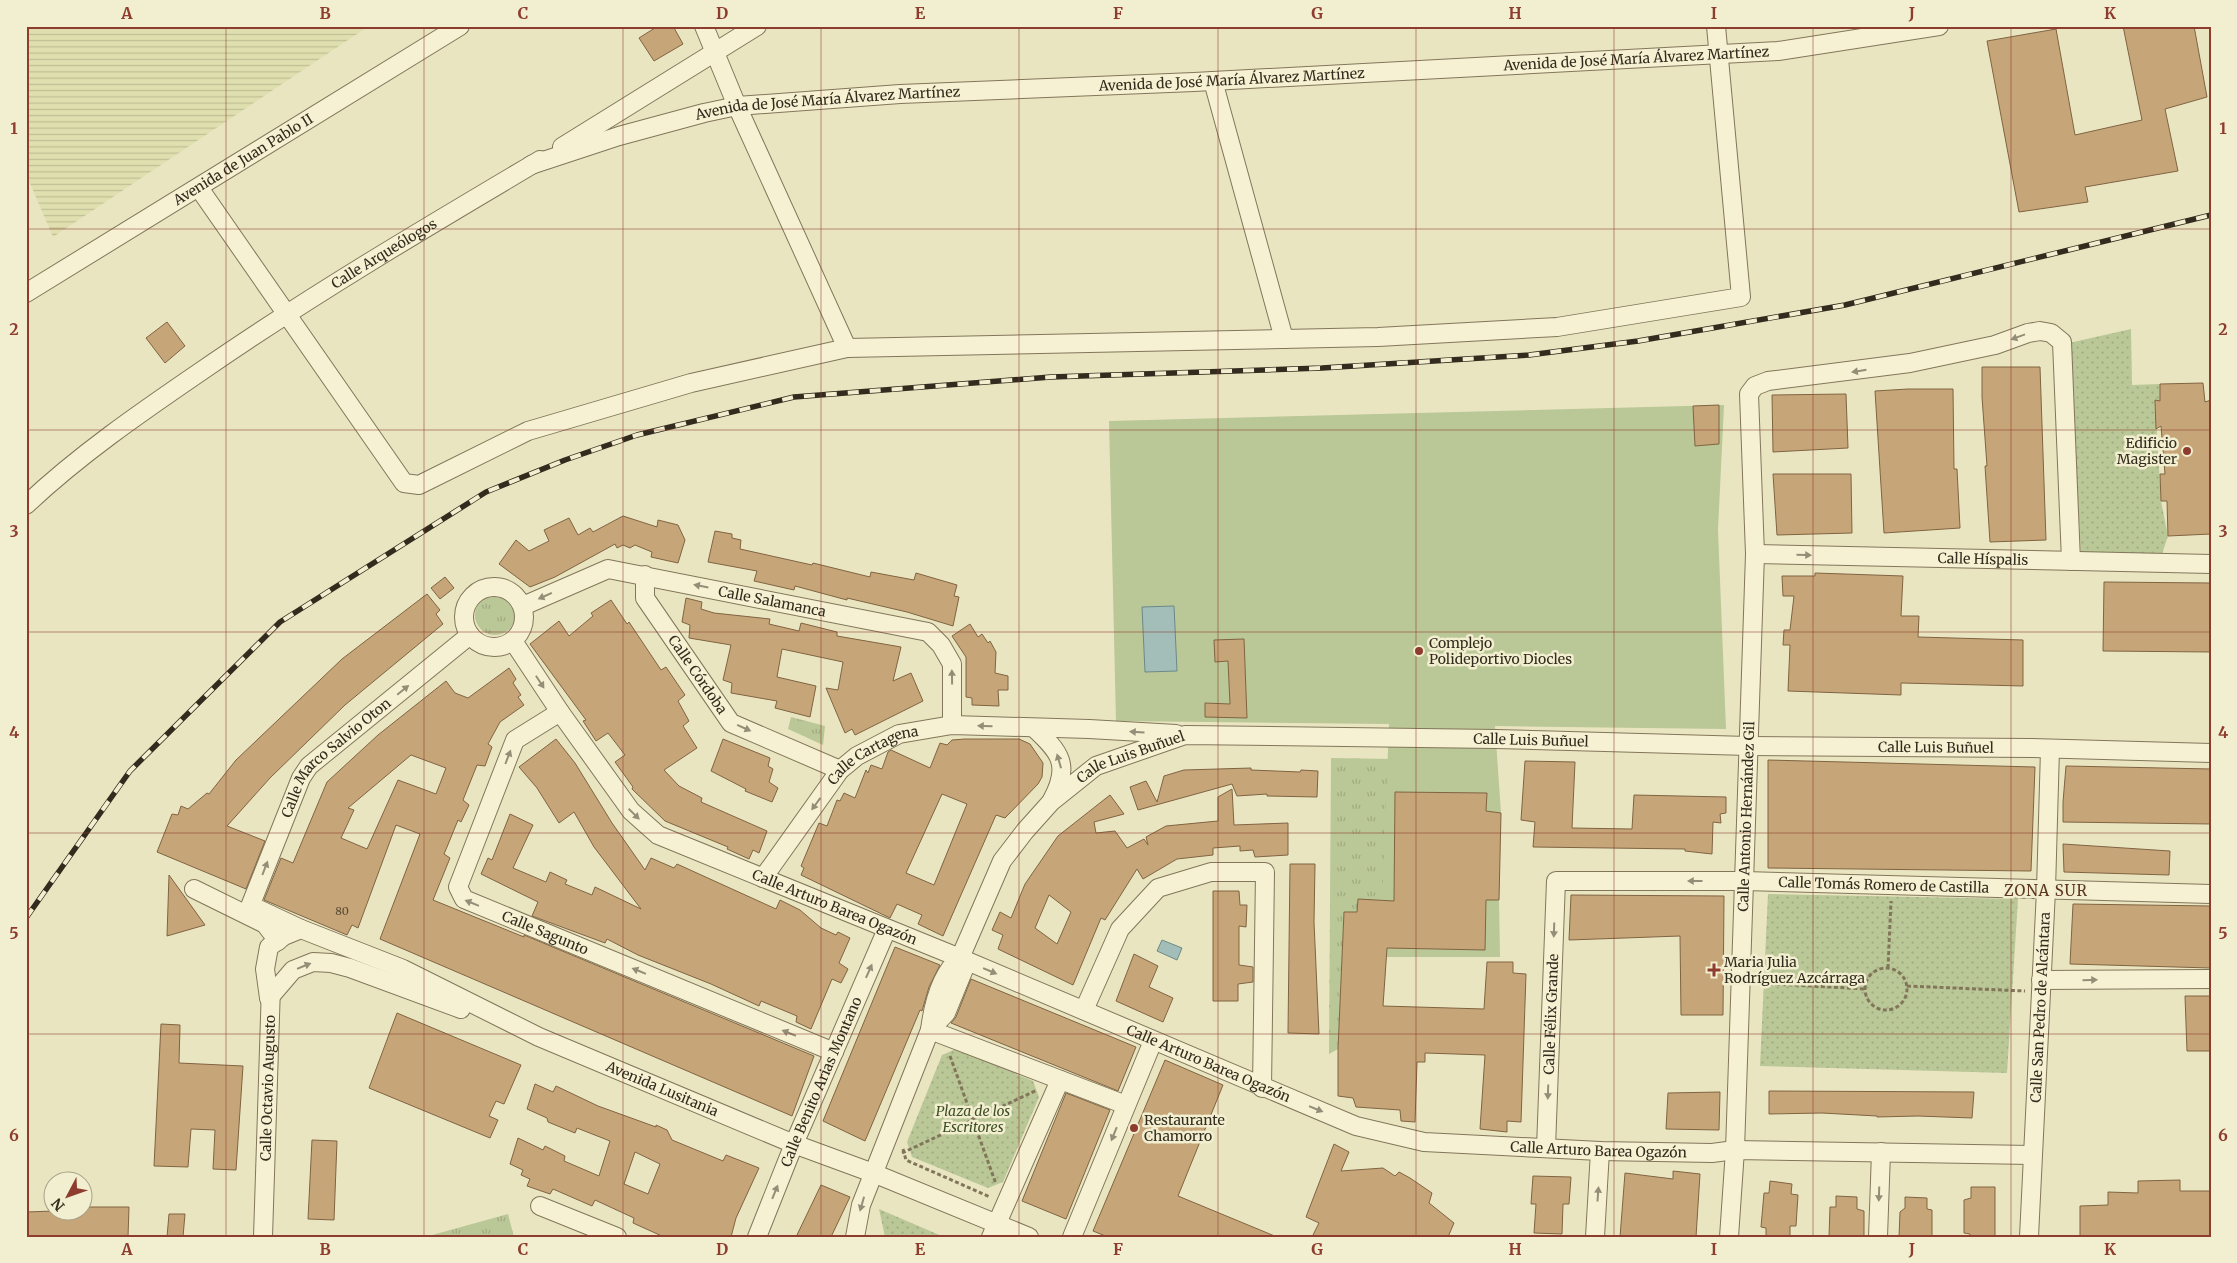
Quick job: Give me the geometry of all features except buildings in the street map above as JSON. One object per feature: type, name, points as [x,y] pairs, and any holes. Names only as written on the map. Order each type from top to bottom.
[{"type":"street","name":"Avenida de Juan Pablo II","points":[[26,294],[460,26]]},
{"type":"street","points":[[704,26],[737,106],[847,348]]},
{"type":"street","name":"Calle Arqueólogos","points":[[26,504],[59,474],[155,403],[286,313],[602,123],[757,26]]},
{"type":"street","points":[[199,188],[404,483],[419,485],[528,431],[691,383],[847,348],[1378,337],[1557,327],[1742,297],[1716,26]]},
{"type":"street","name":"Avenida de José María Álvarez Martínez","points":[[531,166],[619,136],[737,106],[900,94],[1213,82],[1778,51],[1899,29],[1939,26]]},
{"type":"street","points":[[1213,82],[1284,339]]},
{"type":"street","name":"Calle Antonio Hernández Gil","points":[[1729,1237],[1735,1150],[1755,554],[1749,394],[1755,386],[1768,381],[1910,363],[1995,345],[2028,333],[2040,331],[2051,333],[2062,342],[2071,561]]},
{"type":"street","name":"Calle Híspalis","points":[[1755,554],[2211,564]]},
{"type":"street","name":"Calle Salamanca","points":[[523,606],[608,569],[928,632],[941,645],[952,664],[952,726]]},
{"type":"street","name":"Calle Córdoba","points":[[645,575],[645,598],[731,723],[840,770]]},
{"type":"street","points":[[495,586],[508,590],[517,597],[523,606],[524,623],[520,633],[513,641],[503,646],[490,647],[479,643],[470,635],[465,624],[464,613],[468,602],[476,592],[486,588],[495,586]]},
{"type":"street","name":"Calle Marco Salvio Oton","points":[[249,911],[300,778],[309,766],[470,635]]},
{"type":"street","name":"Calle Arturo Barea Ogazón","points":[[513,641],[560,712],[630,811],[658,835],[960,958],[1262,1088],[1356,1126],[1424,1142],[1600,1151],[1712,1153],[1735,1150],[2032,1155]]},
{"type":"street","name":"Calle Sagunto","points":[[560,712],[515,740],[458,887],[464,899],[834,1052]]},
{"type":"street","name":"Calle Cartagena","points":[[763,878],[840,770],[857,756],[898,734],[952,726],[1185,735]]},
{"type":"street","points":[[1034,728],[1055,748],[1061,767],[1060,784],[1051,802]]},
{"type":"street","name":"Calle Luis Buñuel","points":[[960,958],[1002,861],[1051,802],[1096,766],[1185,735],[1485,739],[1748,746],[2211,752]]},
{"type":"street","name":"Calle San Pedro de Alcántara","points":[[2029,1237],[2046,890],[2050,749]]},
{"type":"street","points":[[1084,1010],[1120,928],[1158,888],[1211,872],[1265,872],[1262,1088]]},
{"type":"street","name":"Calle Tomás Romero de Castilla","points":[[1556,881],[1744,881],[2211,894]]},
{"type":"street","name":"Calle Félix Grande","points":[[1546,1148],[1556,881]]},
{"type":"street","name":"Avenida Lusitania","points":[[194,889],[403,969],[556,1044],[794,1144],[873,1173],[994,1231],[1030,1237]]},
{"type":"street","name":"Avenida Lusitania","points":[[249,911],[265,924],[273,944]]},
{"type":"street","points":[[273,944],[301,929]]},
{"type":"street","name":"Calle Benito Arias Montano","points":[[756,1237],[887,929]]},
{"type":"street","name":"Calle Octavio Augusto","points":[[263,1237],[269,998],[273,944]]},
{"type":"street","points":[[855,1237],[861,1205],[930,1030],[946,1014],[964,969],[960,958]]},
{"type":"street","points":[[269,998],[293,970],[313,962],[330,963],[350,968],[556,1044]]},
{"type":"street","points":[[2041,986],[2211,978]]},
{"type":"street","points":[[930,1030],[1126,1105]]},
{"type":"street","points":[[1072,1237],[1153,1041]]},
{"type":"street","points":[[994,1231],[1003,1199],[1060,1080]]},
{"type":"street","points":[[1595,1237],[1600,1151]]},
{"type":"street","points":[[1878,1237],[1881,1152]]},
{"type":"street","points":[[540,1206],[617,1237]]},
{"type":"path","points":[[1888,968],[1892,885]]},
{"type":"path","points":[[1888,968],[1900,974],[1907,986],[1904,1000],[1900,1006],[1889,1010],[1882,1010],[1870,1003],[1866,989],[1870,976],[1881,969],[1888,968]]},
{"type":"path","points":[[1740,982],[1866,989]]},
{"type":"path","points":[[1907,986],[2041,986]]},
{"type":"path","points":[[902,1146],[906,1160],[909,1162],[995,1199],[1003,1199],[948,1052]]},
{"type":"path","points":[[903,1152],[1042,1087]]},
{"type":"green space","points":[[26,26],[369,26],[53,237],[26,174]]},
{"type":"green space","points":[[2131,329],[2132,385],[2160,384],[2160,401],[2155,401],[2161,501],[2168,536],[2162,554],[2081,554],[2069,343]]},
{"type":"green space","name":"Complejo Polideportivo Diocles","points":[[1724,405],[1718,530],[1726,729],[1495,726],[1501,813],[1500,957],[1380,957],[1389,724],[1116,721],[1109,421]]},
{"type":"green space","points":[[495,595],[509,601],[515,615],[509,629],[495,635],[481,629],[475,615],[481,601]]},
{"type":"green space","points":[[791,717],[825,726],[823,745],[788,729]]},
{"type":"green space","points":[[1331,758],[1393,759],[1394,903],[1357,912],[1344,912],[1338,1049],[1329,1054]]},
{"type":"green space","points":[[1768,894],[2018,899],[2007,1073],[1760,1066]]},
{"type":"green space","name":"Plaza de los Escritores","points":[[956,1049],[1033,1081],[1039,1097],[1003,1182],[988,1188],[912,1157],[907,1142],[942,1055]]},
{"type":"green space","points":[[879,1209],[944,1237],[885,1237]]},
{"type":"green space","points":[[508,1214],[514,1237],[425,1237]]},
{"type":"water","points":[[1174,606],[1177,671],[1145,672],[1142,607]]},
{"type":"water","points":[[1162,940],[1182,948],[1177,960],[1157,951]]},
{"type":"railway","points":[[26,918],[130,771],[280,622],[486,492],[565,460],[637,435],[794,397],[1051,377],[1322,368],[1529,355],[1638,341],[1845,305],[2211,215]]},
{"type":"place","name":"Edificio Magister","points":[[2187,451]]},
{"type":"place","name":"Complejo Polideportivo Diocles","points":[[1419,651]]},
{"type":"place","name":"Maria Julia Rodríguez Azcárraga","points":[[1714,970]]},
{"type":"place","name":"Restaurante Chamorro","points":[[1134,1128]]},
{"type":"district","name":"ZONA SUR","points":[[2046,890]]}]
